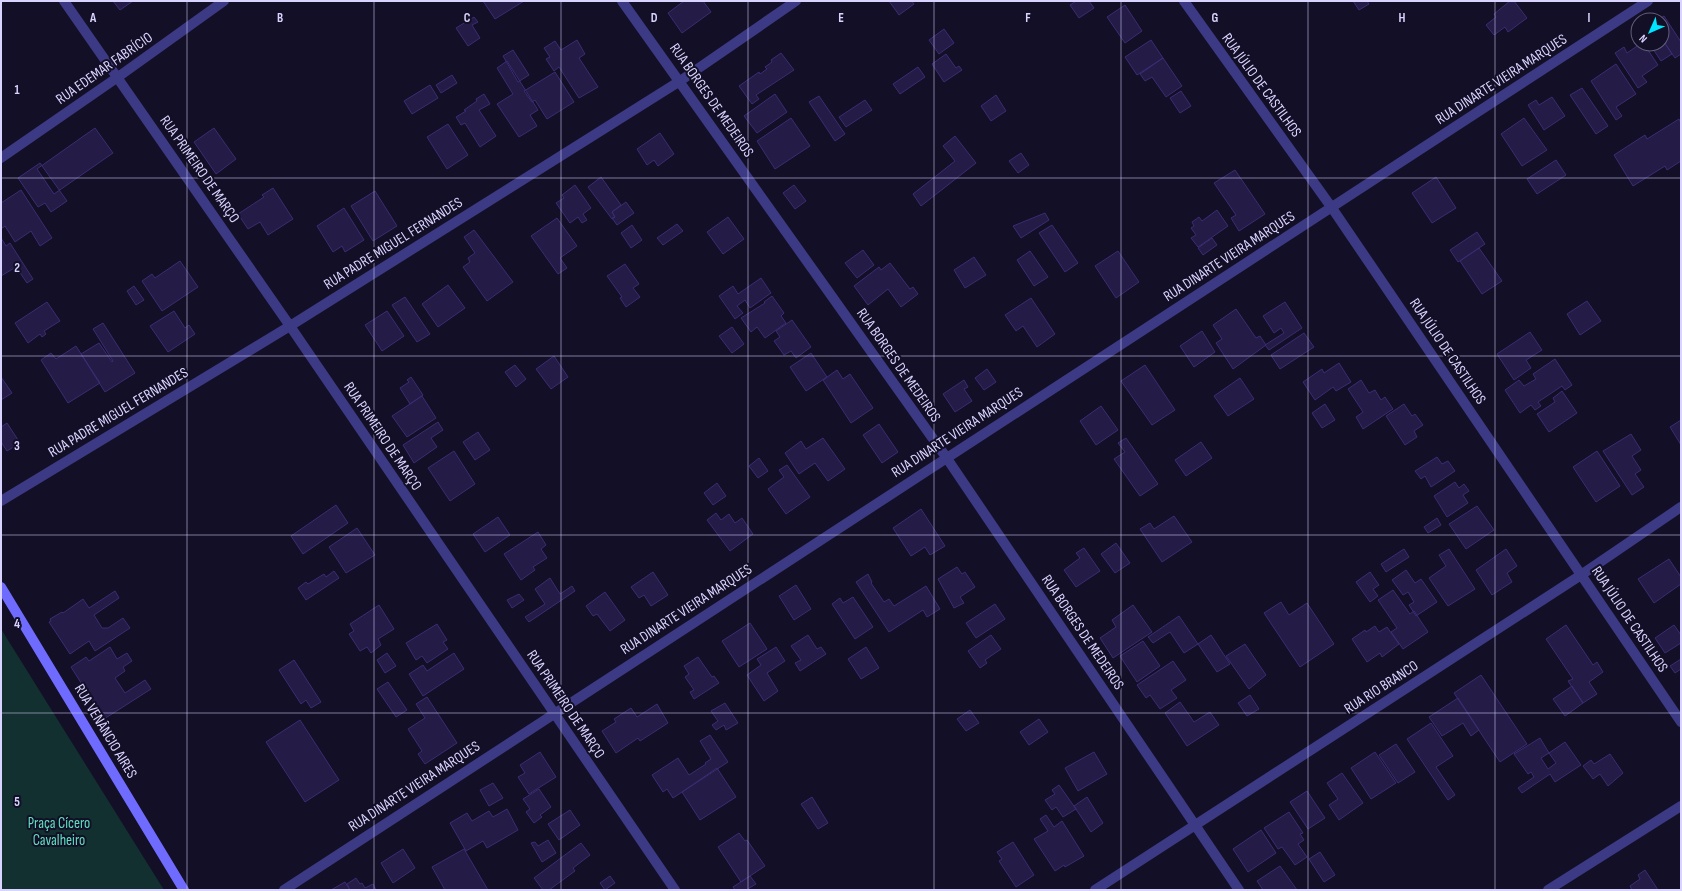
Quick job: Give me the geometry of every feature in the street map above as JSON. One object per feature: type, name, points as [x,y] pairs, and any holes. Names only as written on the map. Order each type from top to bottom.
[{"type":"street","name":"RUA PRIMEIRO DE MARÇO","points":[[64,1],[290,326],[676,890]]},
{"type":"street","name":"RUA EDEMAR FABRÍCIO","points":[[1,158],[224,1]]},
{"type":"street","name":"RUA BORGES DE MEDEIROS","points":[[622,1],[680,80],[946,457],[1239,890]]},
{"type":"street","name":"RUA PADRE MIGUEL FERNANDES","points":[[1,500],[290,326],[680,80],[796,1]]},
{"type":"street","name":"RUA JÚLIO DE CASTILHOS","points":[[1184,1],[1332,208],[1681,722]]},
{"type":"street","name":"RUA DINARTE VIEIRA MARQUES","points":[[284,890],[946,457],[1332,208],[1648,1]]},
{"type":"street","name":"RUA RIO BRANCO","points":[[1095,890],[1581,575],[1681,507]]},
{"type":"street","name":"RUA VENÂNCIO AIRES","points":[[1,587],[184,890]]},
{"type":"street","points":[[1548,890],[1681,806]]},
{"type":"green space","name":"Praça Cícero Cavalheiro","points":[[1,629],[164,890],[1,890]]},
{"type":"building","points":[[113,1],[133,1],[120,10]]},
{"type":"building","points":[[483,1],[524,1],[495,19]]},
{"type":"building","points":[[684,1],[703,1],[711,12],[682,33],[668,13]]},
{"type":"building","points":[[889,1],[912,1],[914,4],[899,15]]},
{"type":"building","points":[[1076,1],[1089,1],[1094,8],[1079,18],[1070,5]]},
{"type":"building","points":[[1353,1],[1367,1],[1369,4],[1359,10]]},
{"type":"building","points":[[1510,1],[1514,1],[1527,18],[1508,32],[1505,27],[1494,35],[1486,25],[1496,17],[1494,14]]},
{"type":"building","points":[[1125,5],[1142,31],[1125,43],[1107,17]]},
{"type":"building","points":[[474,17],[478,22],[472,25],[480,38],[468,46],[456,28]]},
{"type":"building","points":[[1670,25],[1681,42],[1681,54],[1675,58],[1670,51]]},
{"type":"building","points":[[944,29],[954,43],[939,54],[929,40]]},
{"type":"building","points":[[577,40],[585,54],[579,58],[598,87],[579,98],[559,67],[554,71],[546,59],[550,57],[544,48],[555,41],[561,50]]},
{"type":"building","points":[[1151,40],[1163,58],[1137,75],[1125,57]]},
{"type":"building","points":[[1624,47],[1627,53],[1630,51],[1649,52],[1658,65],[1642,76],[1647,82],[1638,88],[1615,53]]},
{"type":"building","points":[[513,50],[529,75],[518,82],[503,56]]},
{"type":"building","points":[[1670,51],[1672,54],[1661,61],[1655,52]]},
{"type":"building","points":[[781,53],[794,70],[756,95],[759,99],[752,104],[739,86],[759,72],[760,74],[767,69],[765,67],[772,62],[771,60]]},
{"type":"building","points":[[946,54],[956,68],[959,66],[962,70],[944,82],[932,64]]},
{"type":"building","points":[[1163,58],[1182,86],[1166,97],[1152,77],[1145,81],[1140,74]]},
{"type":"building","points":[[507,61],[538,110],[530,115],[537,126],[519,137],[497,104],[513,94],[497,68]]},
{"type":"building","points":[[1616,64],[1636,94],[1616,107],[1622,116],[1616,120],[1591,81]]},
{"type":"building","points":[[918,67],[925,77],[900,94],[893,84]]},
{"type":"building","points":[[555,72],[574,102],[547,119],[535,100],[532,102],[524,91]]},
{"type":"building","points":[[452,75],[457,83],[441,93],[436,85]]},
{"type":"building","points":[[430,85],[438,98],[412,114],[404,101]]},
{"type":"building","points":[[1582,88],[1608,126],[1596,134],[1570,95]]},
{"type":"building","points":[[1181,91],[1191,106],[1180,113],[1170,98]]},
{"type":"building","points":[[484,94],[490,104],[479,110],[496,136],[480,147],[465,123],[461,125],[456,117],[466,111],[464,110]]},
{"type":"building","points":[[775,94],[787,112],[757,133],[744,116]]},
{"type":"building","points":[[996,95],[1006,111],[991,121],[981,106]]},
{"type":"building","points":[[819,96],[845,134],[835,141],[809,102]]},
{"type":"building","points":[[1552,97],[1565,116],[1544,130],[1528,105],[1536,100],[1539,105]]},
{"type":"building","points":[[865,100],[872,110],[846,127],[839,117]]},
{"type":"building","points":[[791,118],[810,146],[775,169],[757,141]]},
{"type":"building","points":[[1524,118],[1547,150],[1522,166],[1501,134]]},
{"type":"building","points":[[1679,119],[1681,123],[1681,161],[1667,170],[1665,166],[1633,186],[1614,155],[1645,135],[1647,139]]},
{"type":"building","points":[[448,124],[468,155],[447,169],[427,137]]},
{"type":"building","points":[[95,128],[113,153],[54,194],[37,169]]},
{"type":"building","points":[[214,128],[236,159],[216,174],[194,142]]},
{"type":"building","points":[[660,133],[674,154],[658,166],[654,160],[647,165],[637,149]]},
{"type":"building","points":[[955,136],[976,163],[921,206],[913,194],[955,161],[943,146]]},
{"type":"building","points":[[1021,153],[1029,165],[1018,173],[1009,161]]},
{"type":"building","points":[[1556,160],[1566,175],[1537,194],[1527,179]]},
{"type":"building","points":[[40,163],[67,201],[51,212],[45,203],[38,207],[18,178]]},
{"type":"building","points":[[1235,170],[1265,214],[1239,231],[1231,218],[1236,215],[1214,183]]},
{"type":"building","points":[[601,177],[621,205],[612,212],[615,217],[612,219],[588,187]]},
{"type":"building","points":[[1436,177],[1456,208],[1432,223],[1412,193]]},
{"type":"building","points":[[575,185],[591,208],[583,214],[587,220],[582,223],[578,217],[570,223],[556,203],[564,198],[562,195]]},
{"type":"building","points":[[794,185],[806,201],[795,209],[783,193]]},
{"type":"building","points":[[273,188],[293,219],[268,235],[260,222],[248,229],[238,214],[264,197],[262,195]]},
{"type":"building","points":[[21,190],[52,238],[40,246],[31,231],[15,242],[5,226],[1,229],[1,203]]},
{"type":"building","points":[[375,191],[397,226],[373,241],[351,206]]},
{"type":"building","points":[[626,202],[634,213],[617,225],[612,218],[615,217],[612,212]]},
{"type":"building","points":[[344,208],[364,240],[345,252],[342,246],[333,252],[317,226]]},
{"type":"building","points":[[1217,210],[1228,226],[1198,247],[1191,238],[1196,235],[1191,228],[1194,226],[1192,222],[1199,217],[1202,221]]},
{"type":"building","points":[[1045,213],[1049,220],[1021,238],[1013,226]]},
{"type":"building","points":[[728,217],[744,239],[723,254],[707,232]]},
{"type":"building","points":[[557,218],[577,246],[560,258],[567,268],[558,274],[531,236]]},
{"type":"building","points":[[677,224],[683,231],[663,245],[657,238]]},
{"type":"building","points":[[632,225],[642,240],[631,248],[621,233]]},
{"type":"building","points":[[1052,225],[1078,263],[1065,272],[1039,233]]},
{"type":"building","points":[[474,230],[513,282],[487,301],[463,267],[470,262],[468,258],[475,253],[464,237]]},
{"type":"building","points":[[1477,232],[1485,244],[1458,262],[1450,250]]},
{"type":"building","points":[[1,238],[6,246],[10,243],[33,279],[27,283],[16,267],[1,276]]},
{"type":"building","points":[[1212,238],[1217,245],[1203,255],[1198,248]]},
{"type":"building","points":[[1479,248],[1502,281],[1482,294],[1460,261]]},
{"type":"building","points":[[863,250],[874,265],[857,278],[845,263]]},
{"type":"building","points":[[1030,251],[1048,277],[1034,286],[1017,260]]},
{"type":"building","points":[[1118,251],[1139,282],[1116,298],[1095,266]]},
{"type":"building","points":[[974,257],[986,275],[965,288],[954,270]]},
{"type":"building","points":[[180,261],[198,287],[162,311],[142,281],[152,274],[155,278]]},
{"type":"building","points":[[890,263],[910,289],[913,287],[918,294],[901,307],[888,289],[868,305],[854,286],[879,267],[881,270]]},
{"type":"building","points":[[625,264],[639,284],[633,288],[640,297],[626,307],[620,298],[622,297],[607,276]]},
{"type":"building","points":[[761,278],[771,293],[750,308],[745,300],[737,306],[743,313],[735,319],[719,296],[733,286],[738,294]]},
{"type":"building","points":[[448,285],[465,308],[438,327],[422,304]]},
{"type":"building","points":[[134,286],[144,300],[136,305],[127,291]]},
{"type":"building","points":[[772,296],[784,313],[781,316],[786,323],[765,338],[757,327],[751,332],[741,318],[765,303],[764,302]]},
{"type":"building","points":[[405,297],[430,334],[417,342],[392,305]]},
{"type":"building","points":[[1031,298],[1055,334],[1037,347],[1023,326],[1016,331],[1005,315]]},
{"type":"building","points":[[1587,301],[1601,321],[1580,335],[1567,314]]},
{"type":"building","points":[[47,302],[60,321],[44,331],[46,334],[42,337],[40,334],[28,343],[15,323]]},
{"type":"building","points":[[1285,302],[1302,328],[1269,350],[1265,345],[1284,333],[1281,328],[1274,333],[1263,316]]},
{"type":"building","points":[[1236,309],[1256,338],[1260,336],[1266,345],[1233,369],[1216,343],[1222,339],[1213,325]]},
{"type":"building","points":[[174,311],[185,328],[189,325],[195,334],[168,352],[150,326]]},
{"type":"building","points":[[387,311],[404,336],[382,351],[365,325]]},
{"type":"building","points":[[792,320],[811,347],[796,358],[791,351],[784,355],[774,341],[780,337],[776,331]]},
{"type":"building","points":[[103,323],[135,373],[105,392],[81,354],[99,343],[112,362],[113,361],[93,329]]},
{"type":"building","points":[[732,327],[744,344],[732,353],[719,336]]},
{"type":"building","points":[[1202,331],[1215,352],[1194,367],[1180,346]]},
{"type":"building","points":[[1530,332],[1542,350],[1526,360],[1531,368],[1514,380],[1497,354]]},
{"type":"building","points":[[1304,333],[1314,347],[1280,369],[1271,355]]},
{"type":"building","points":[[76,346],[100,383],[68,403],[41,360],[51,353],[56,359]]},
{"type":"building","points":[[811,353],[827,377],[806,391],[790,367]]},
{"type":"building","points":[[554,356],[568,377],[551,389],[536,369]]},
{"type":"building","points":[[1555,359],[1572,385],[1565,390],[1562,386],[1538,402],[1541,406],[1535,410],[1531,405],[1520,413],[1505,390],[1519,380],[1524,386],[1536,379],[1533,374]]},
{"type":"building","points":[[1339,363],[1351,382],[1336,391],[1333,387],[1315,400],[1303,382],[1322,369],[1324,373]]},
{"type":"building","points":[[515,365],[526,379],[516,387],[505,372]]},
{"type":"building","points":[[1145,365],[1175,410],[1152,425],[1121,381]]},
{"type":"building","points":[[987,369],[996,382],[984,390],[975,378]]},
{"type":"building","points":[[837,370],[843,379],[850,374],[873,408],[851,423],[823,380]]},
{"type":"building","points":[[1,377],[12,393],[1,400]]},
{"type":"building","points":[[411,377],[423,395],[410,404],[400,388],[409,382],[407,380]]},
{"type":"building","points":[[1240,378],[1254,399],[1228,416],[1214,396]]},
{"type":"building","points":[[964,380],[968,387],[964,389],[972,401],[955,412],[943,394]]},
{"type":"building","points":[[1361,380],[1369,393],[1375,390],[1381,400],[1385,397],[1393,409],[1363,429],[1356,417],[1363,412],[1348,389]]},
{"type":"building","points":[[1562,391],[1577,413],[1549,432],[1537,414],[1555,402],[1553,398]]},
{"type":"building","points":[[422,396],[436,418],[407,437],[392,416]]},
{"type":"building","points":[[1325,404],[1335,420],[1322,428],[1312,413]]},
{"type":"building","points":[[1404,404],[1412,416],[1415,414],[1423,425],[1414,431],[1417,437],[1405,445],[1386,416]]},
{"type":"building","points":[[1101,406],[1118,430],[1096,445],[1080,421]]},
{"type":"building","points":[[1681,420],[1681,445],[1670,427]]},
{"type":"building","points":[[438,422],[443,430],[431,438],[437,447],[414,463],[403,445]]},
{"type":"building","points":[[7,423],[20,443],[7,451],[1,442],[1,427]]},
{"type":"building","points":[[879,424],[898,452],[882,463],[863,435]]},
{"type":"building","points":[[478,432],[490,450],[475,460],[463,442]]},
{"type":"building","points":[[1631,434],[1641,450],[1632,456],[1641,470],[1635,474],[1644,487],[1632,495],[1603,451]]},
{"type":"building","points":[[823,438],[845,469],[828,481],[815,463],[799,474],[785,453],[801,441],[806,449]]},
{"type":"building","points":[[1126,438],[1158,484],[1140,496],[1114,459],[1125,452],[1118,443]]},
{"type":"building","points":[[1201,442],[1212,458],[1186,476],[1175,460]]},
{"type":"building","points":[[454,451],[475,484],[450,501],[428,468]]},
{"type":"building","points":[[1597,451],[1620,486],[1596,502],[1573,467]]},
{"type":"building","points":[[1437,457],[1442,464],[1448,461],[1455,471],[1431,487],[1425,476],[1421,479],[1415,471]]},
{"type":"building","points":[[759,458],[768,471],[758,478],[749,466]]},
{"type":"building","points":[[787,465],[810,497],[786,514],[768,489],[784,477],[779,470]]},
{"type":"building","points":[[1455,482],[1459,488],[1464,484],[1469,491],[1463,495],[1468,503],[1447,517],[1434,496]]},
{"type":"building","points":[[717,483],[726,496],[713,505],[704,493]]},
{"type":"building","points":[[336,505],[348,523],[303,554],[291,536]]},
{"type":"building","points":[[1477,506],[1494,530],[1466,549],[1449,524]]},
{"type":"building","points":[[921,509],[945,546],[930,555],[925,547],[911,556],[893,528]]},
{"type":"building","points":[[716,513],[721,520],[729,514],[735,523],[742,518],[753,534],[730,551],[707,520]]},
{"type":"building","points":[[1174,516],[1192,542],[1162,562],[1140,529],[1150,523],[1154,529]]},
{"type":"building","points":[[498,517],[510,535],[485,552],[473,534]]},
{"type":"building","points":[[1437,518],[1441,525],[1428,533],[1424,527]]},
{"type":"building","points":[[357,528],[375,555],[346,573],[329,547]]},
{"type":"building","points":[[538,532],[546,545],[541,549],[547,558],[533,567],[535,570],[521,580],[504,554]]},
{"type":"building","points":[[1116,543],[1130,563],[1115,573],[1101,554]]},
{"type":"building","points":[[1084,548],[1100,571],[1076,587],[1064,570],[1080,558],[1076,553]]},
{"type":"building","points":[[1404,549],[1409,557],[1386,572],[1381,564]]},
{"type":"building","points":[[1449,549],[1475,589],[1448,606],[1429,578],[1446,566],[1439,555]]},
{"type":"building","points":[[1506,549],[1517,566],[1507,573],[1512,582],[1492,595],[1476,570]]},
{"type":"building","points":[[1669,559],[1681,577],[1681,584],[1654,603],[1638,579]]},
{"type":"building","points":[[957,567],[962,574],[965,572],[975,587],[960,597],[964,603],[954,608],[938,579]]},
{"type":"building","points":[[1406,570],[1415,583],[1421,579],[1437,602],[1416,616],[1409,605],[1414,602],[1408,592],[1403,595],[1392,580]]},
{"type":"building","points":[[334,571],[339,578],[306,600],[298,588],[306,582],[308,584],[324,574],[326,577]]},
{"type":"building","points":[[653,572],[668,595],[651,606],[644,595],[639,598],[631,587]]},
{"type":"building","points":[[1370,572],[1379,585],[1373,589],[1378,596],[1370,602],[1356,582]]},
{"type":"building","points":[[868,574],[872,582],[871,583],[884,602],[889,599],[894,606],[926,586],[940,609],[927,617],[923,610],[889,632],[856,582]]},
{"type":"building","points":[[550,578],[560,594],[572,586],[575,591],[529,622],[525,617],[545,604],[535,589]]},
{"type":"building","points":[[796,585],[811,609],[794,620],[779,596]]},
{"type":"building","points":[[1393,590],[1410,614],[1414,611],[1428,632],[1403,649],[1391,632],[1397,628],[1378,600]]},
{"type":"building","points":[[115,591],[119,598],[94,615],[102,628],[108,628],[123,618],[130,628],[95,651],[89,641],[70,654],[49,622],[51,621],[50,619],[62,612],[63,613],[83,599],[89,608]]},
{"type":"building","points":[[605,592],[625,620],[610,631],[597,614],[593,616],[586,606]]},
{"type":"building","points":[[519,594],[524,600],[512,608],[507,600]]},
{"type":"building","points":[[853,597],[873,627],[855,639],[832,604],[840,598],[843,603]]},
{"type":"building","points":[[1281,602],[1289,615],[1307,603],[1334,644],[1300,667],[1264,613]]},
{"type":"building","points":[[995,604],[1005,619],[976,638],[966,623]]},
{"type":"building","points":[[379,605],[394,629],[378,639],[381,645],[371,653],[367,647],[360,651],[349,634],[354,631],[350,624]]},
{"type":"building","points":[[1133,605],[1152,632],[1113,658],[1100,638],[1116,627],[1112,620]]},
{"type":"building","points":[[1179,616],[1198,644],[1184,653],[1170,632],[1153,643],[1148,637]]},
{"type":"building","points":[[750,623],[767,649],[739,667],[722,641]]},
{"type":"building","points":[[437,624],[447,640],[443,642],[448,649],[427,663],[422,656],[416,660],[406,643]]},
{"type":"building","points":[[1566,625],[1593,665],[1597,662],[1603,672],[1589,682],[1597,694],[1583,703],[1568,681],[1573,679],[1546,639]]},
{"type":"building","points":[[1674,625],[1681,635],[1681,643],[1665,653],[1655,638]]},
{"type":"building","points":[[1375,626],[1379,632],[1387,627],[1399,644],[1382,657],[1380,653],[1367,662],[1352,639],[1365,630],[1366,632]]},
{"type":"building","points":[[808,635],[817,649],[821,647],[826,654],[800,671],[795,663],[801,660],[791,646]]},
{"type":"building","points":[[991,635],[1001,649],[985,660],[987,663],[980,668],[968,651]]},
{"type":"building","points":[[1211,635],[1230,664],[1217,672],[1198,644]]},
{"type":"building","points":[[1143,641],[1160,666],[1137,682],[1120,656]]},
{"type":"building","points":[[1245,644],[1266,675],[1249,689],[1226,656]]},
{"type":"building","points":[[110,647],[117,659],[127,653],[132,661],[123,667],[125,671],[115,678],[125,693],[145,680],[151,689],[104,719],[71,667],[86,657],[89,661]]},
{"type":"building","points":[[776,647],[785,661],[767,673],[778,691],[764,701],[747,675],[761,665],[757,659]]},
{"type":"building","points":[[866,647],[879,668],[861,679],[848,659]]},
{"type":"building","points":[[387,653],[396,666],[385,673],[377,660]]},
{"type":"building","points":[[454,653],[464,669],[423,696],[409,674],[423,665],[427,671]]},
{"type":"building","points":[[698,657],[712,677],[714,676],[719,683],[694,699],[690,692],[694,690],[685,677],[689,674],[684,666]]},
{"type":"building","points":[[1681,659],[1681,669],[1675,673],[1670,666]]},
{"type":"building","points":[[294,660],[321,702],[311,708],[306,700],[301,704],[279,670]]},
{"type":"building","points":[[1173,661],[1186,680],[1171,690],[1177,698],[1160,709],[1150,695],[1146,698],[1137,685]]},
{"type":"building","points":[[1481,675],[1527,744],[1500,762],[1454,693]]},
{"type":"building","points":[[388,682],[407,710],[396,717],[377,689]]},
{"type":"building","points":[[1572,686],[1583,703],[1565,716],[1553,699]]},
{"type":"building","points":[[1250,695],[1259,709],[1247,716],[1238,703]]},
{"type":"building","points":[[427,697],[457,743],[425,764],[418,754],[422,751],[408,729],[425,718],[416,704]]},
{"type":"building","points":[[1458,698],[1479,730],[1471,736],[1463,723],[1442,736],[1429,717]]},
{"type":"building","points":[[1180,702],[1194,722],[1210,712],[1219,725],[1187,746],[1165,713]]},
{"type":"building","points":[[725,703],[738,723],[726,730],[724,725],[716,730],[712,725],[718,721],[711,711]]},
{"type":"building","points":[[657,704],[668,723],[640,741],[638,738],[616,753],[602,731],[616,722],[614,719],[631,708],[637,717]]},
{"type":"building","points":[[970,710],[979,723],[966,731],[957,719]]},
{"type":"building","points":[[1039,719],[1048,732],[1029,745],[1020,732]]},
{"type":"building","points":[[300,720],[339,780],[305,802],[266,742]]},
{"type":"building","points":[[1431,723],[1453,756],[1436,767],[1455,795],[1448,800],[1407,739]]},
{"type":"building","points":[[710,735],[728,762],[673,798],[667,789],[663,792],[652,775],[678,758],[689,775],[706,764],[705,763],[711,759],[700,741]]},
{"type":"building","points":[[1540,738],[1549,753],[1565,742],[1581,765],[1555,782],[1550,774],[1522,793],[1518,788],[1534,777],[1531,772],[1528,774],[1514,754]],"holes":[[[1549,753],[1556,763],[1548,769],[1541,758]]]},
{"type":"building","points":[[1396,744],[1415,772],[1398,783],[1379,755]]},
{"type":"building","points":[[540,752],[556,777],[529,794],[518,777],[525,773],[520,765]]},
{"type":"building","points":[[1094,752],[1107,774],[1078,791],[1065,768]]},
{"type":"building","points":[[1375,752],[1396,783],[1371,799],[1351,768]]},
{"type":"building","points":[[1610,754],[1623,773],[1608,786],[1600,774],[1593,779],[1583,766],[1591,760],[1594,764]]},
{"type":"building","points":[[717,768],[736,797],[700,820],[682,792]]},
{"type":"building","points":[[1342,773],[1363,803],[1339,820],[1329,805],[1338,799],[1327,783]]},
{"type":"building","points":[[493,783],[503,798],[489,806],[480,790]]},
{"type":"building","points":[[1059,785],[1076,809],[1063,817],[1056,807],[1052,810],[1045,800],[1055,794],[1052,790]]},
{"type":"building","points":[[539,789],[551,807],[540,815],[542,817],[534,823],[526,812],[530,809],[523,799]]},
{"type":"building","points":[[1307,791],[1325,818],[1308,829],[1290,802]]},
{"type":"building","points":[[812,797],[828,823],[818,829],[801,804]]},
{"type":"building","points":[[1087,797],[1103,823],[1091,832],[1074,806]]},
{"type":"building","points":[[507,809],[518,830],[487,848],[483,841],[466,851],[450,823],[467,813],[472,821],[489,811],[493,817]]},
{"type":"building","points":[[570,810],[580,825],[559,840],[548,824]]},
{"type":"building","points":[[1289,812],[1303,833],[1300,834],[1304,840],[1298,844],[1307,857],[1295,865],[1282,847],[1278,849],[1264,828]]},
{"type":"building","points":[[1046,815],[1054,827],[1062,821],[1084,856],[1055,871],[1034,839],[1048,831],[1040,819]]},
{"type":"building","points":[[1261,830],[1276,853],[1248,872],[1233,849]]},
{"type":"building","points":[[739,833],[745,841],[747,840],[765,866],[741,882],[718,847]]},
{"type":"building","points":[[548,840],[556,853],[542,862],[531,843],[535,842],[538,846]]},
{"type":"building","points":[[1013,842],[1034,875],[1016,887],[999,861],[1002,859],[997,852]]},
{"type":"building","points":[[581,843],[590,855],[573,868],[575,871],[549,890],[543,890],[534,878]]},
{"type":"building","points":[[403,849],[415,868],[393,883],[381,863]]},
{"type":"building","points":[[464,849],[488,890],[445,890],[432,867]]},
{"type":"building","points":[[1320,852],[1335,875],[1324,882],[1309,859]]},
{"type":"building","points":[[1280,866],[1297,890],[1263,890],[1257,881]]},
{"type":"building","points":[[1645,870],[1658,890],[1632,890],[1630,886],[1640,879],[1638,875]]},
{"type":"building","points":[[610,876],[615,883],[605,890],[600,883]]},
{"type":"building","points":[[750,876],[756,884],[746,890],[735,890],[733,887]]},
{"type":"building","points":[[356,878],[365,888],[373,884],[376,890],[350,890],[347,884]]},
{"type":"building","points":[[345,882],[350,890],[331,890]]}]
